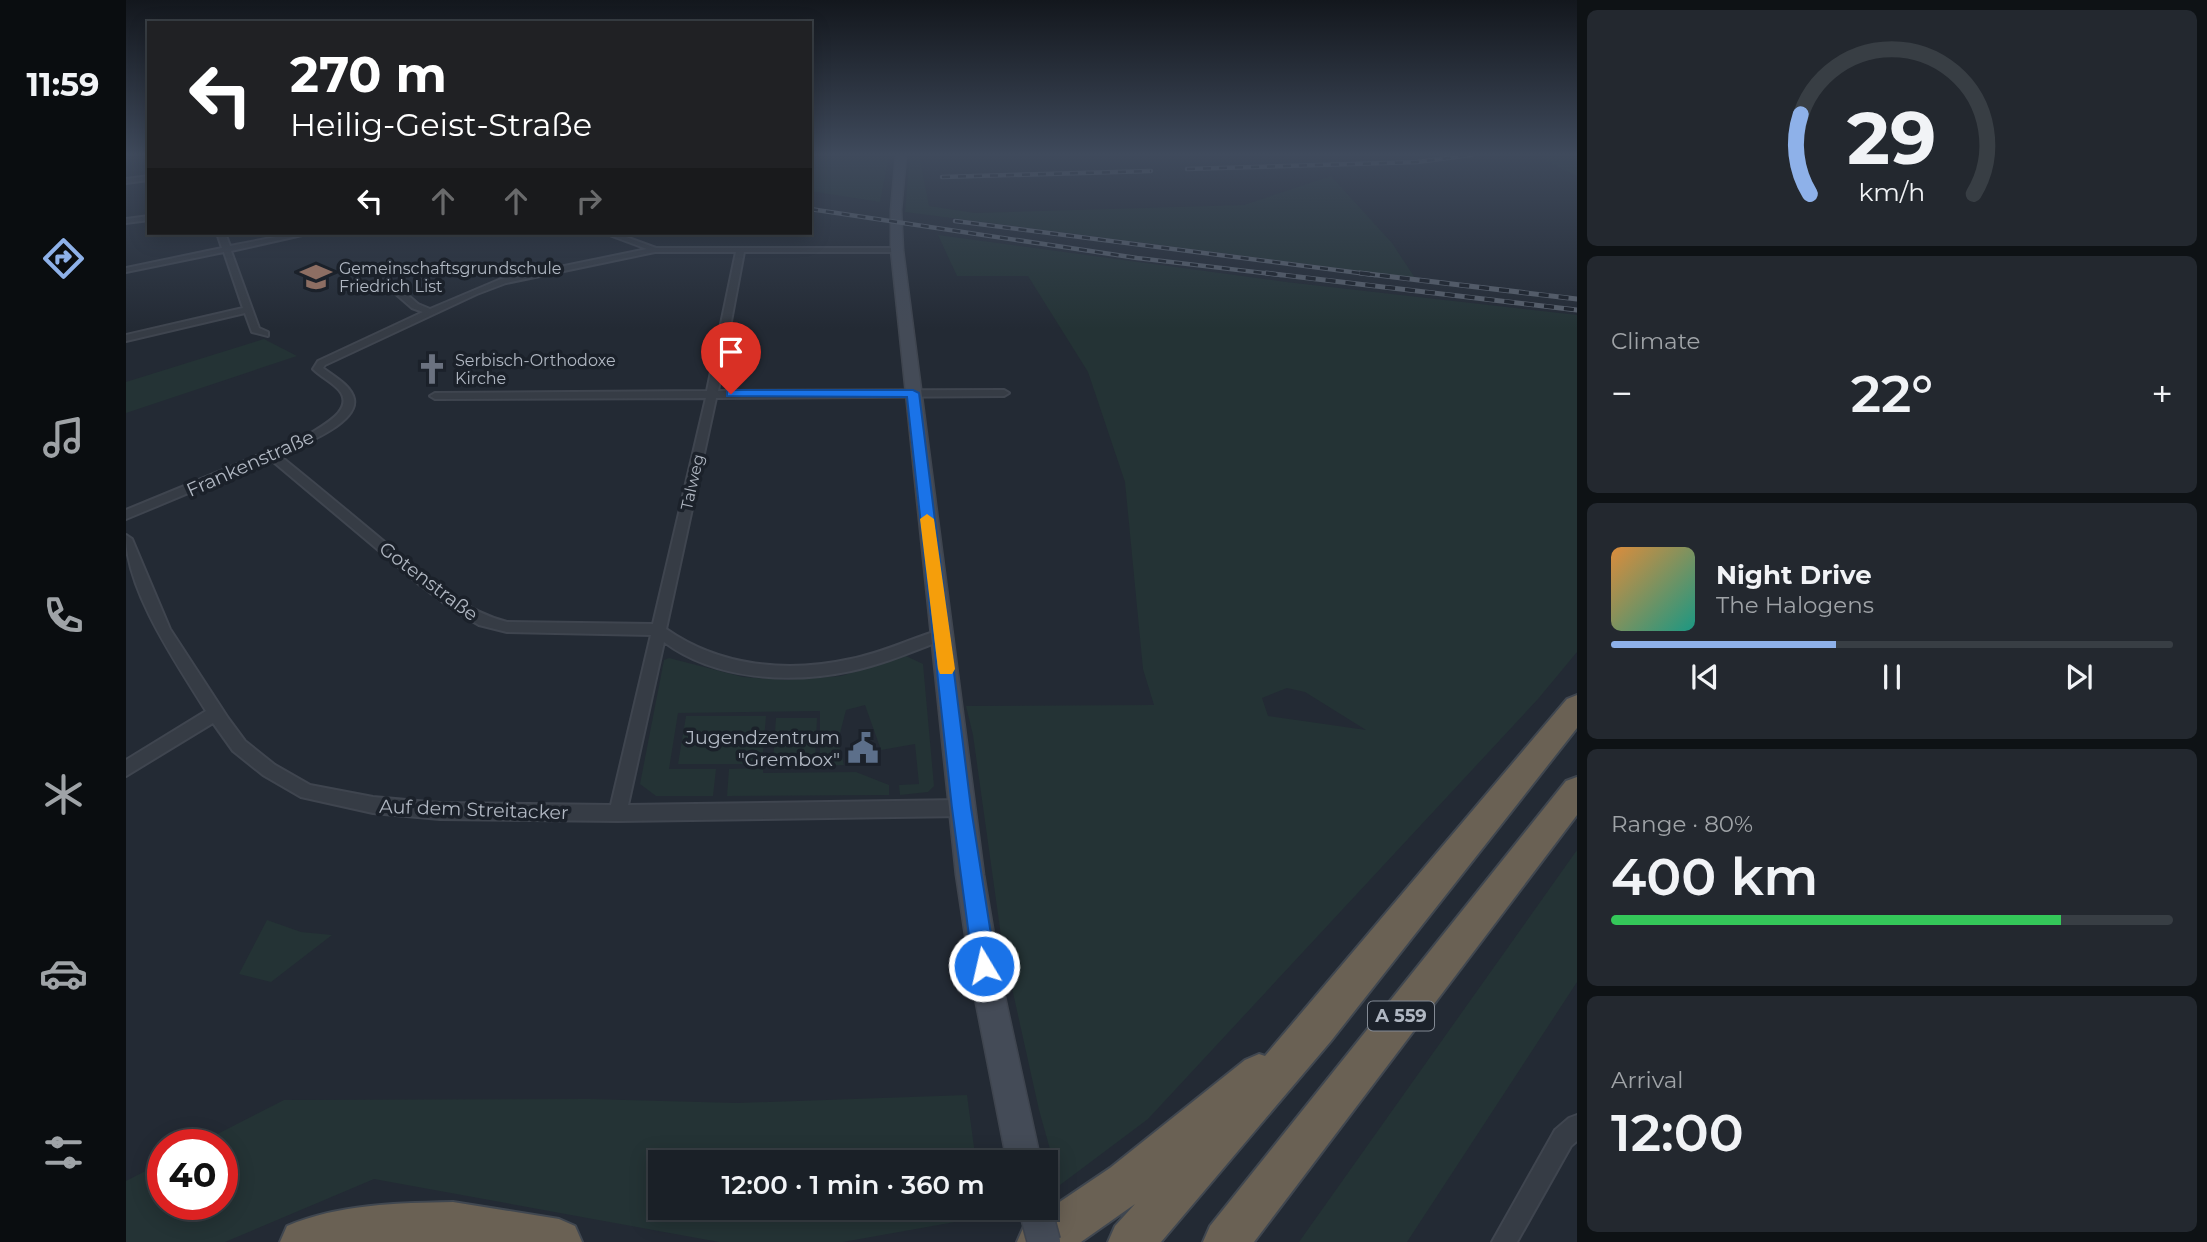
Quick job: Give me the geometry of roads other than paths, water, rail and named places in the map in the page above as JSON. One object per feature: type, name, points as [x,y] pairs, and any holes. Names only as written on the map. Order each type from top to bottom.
[{"type":"highway","name":"A 559","points":[[1131,1242],[1317,1027],[1577,708]]},
{"type":"highway","name":"A 559","points":[[1226,1242],[1577,791]]},
{"type":"highway","points":[[1042,1242],[1078,1220],[1133,1178],[1317,1027]]},
{"type":"highway","points":[[303,1242],[379,1226],[453,1224],[559,1242]]},
{"type":"street","points":[[895,213],[897,250],[929,537],[943,634],[962,808],[988,988],[1021,1150]]},
{"type":"street","points":[[126,222],[147,218]]},
{"type":"street","points":[[222,235],[255,330],[265,334]]},
{"type":"street","points":[[126,270],[297,235]]},
{"type":"street","points":[[614,235],[655,250]]},
{"type":"street","points":[[392,286],[415,306],[430,312],[504,281],[655,250],[897,250]]},
{"type":"street","name":"Talweg","points":[[618,813],[712,394],[740,250]]},
{"type":"street","points":[[126,338],[247,310]]},
{"type":"street","name":"Frankenstraße","points":[[126,515],[323,431],[345,412],[349,400],[344,389],[317,366],[430,312]]},
{"type":"street","points":[[435,396],[1004,393]]},
{"type":"street","name":"Gotenstraße","points":[[272,455],[440,594],[484,621],[507,627],[658,630]]},
{"type":"street","name":"Auf dem Streitacker","points":[[126,539],[163,630],[239,746],[269,770],[307,792],[373,805],[440,811],[618,813],[962,808]]},
{"type":"street","points":[[658,630],[672,643],[713,659],[750,668],[780,671],[849,666],[943,634]]},
{"type":"street","points":[[126,769],[216,713]]},
{"type":"street","points":[[1504,1242],[1563,1139],[1577,1126]]},
{"type":"street","points":[[1037,1220],[1042,1242]]},
{"type":"railway","points":[[836,213],[1137,258],[1281,275]]},
{"type":"railway","points":[[955,221],[1375,275]]},
{"type":"railway","points":[[1266,273],[1577,310]]},
{"type":"railway","points":[[1360,273],[1577,299]]},
{"type":"place","name":"Gemeinschaftsgrundschule Friedrich List","points":[[316,277]]},
{"type":"place","name":"Serbisch-Orthodoxe Kirche","points":[[432,369]]},
{"type":"place","name":"Jugendzentrum \"Grembox\"","points":[[863,748]]}]
